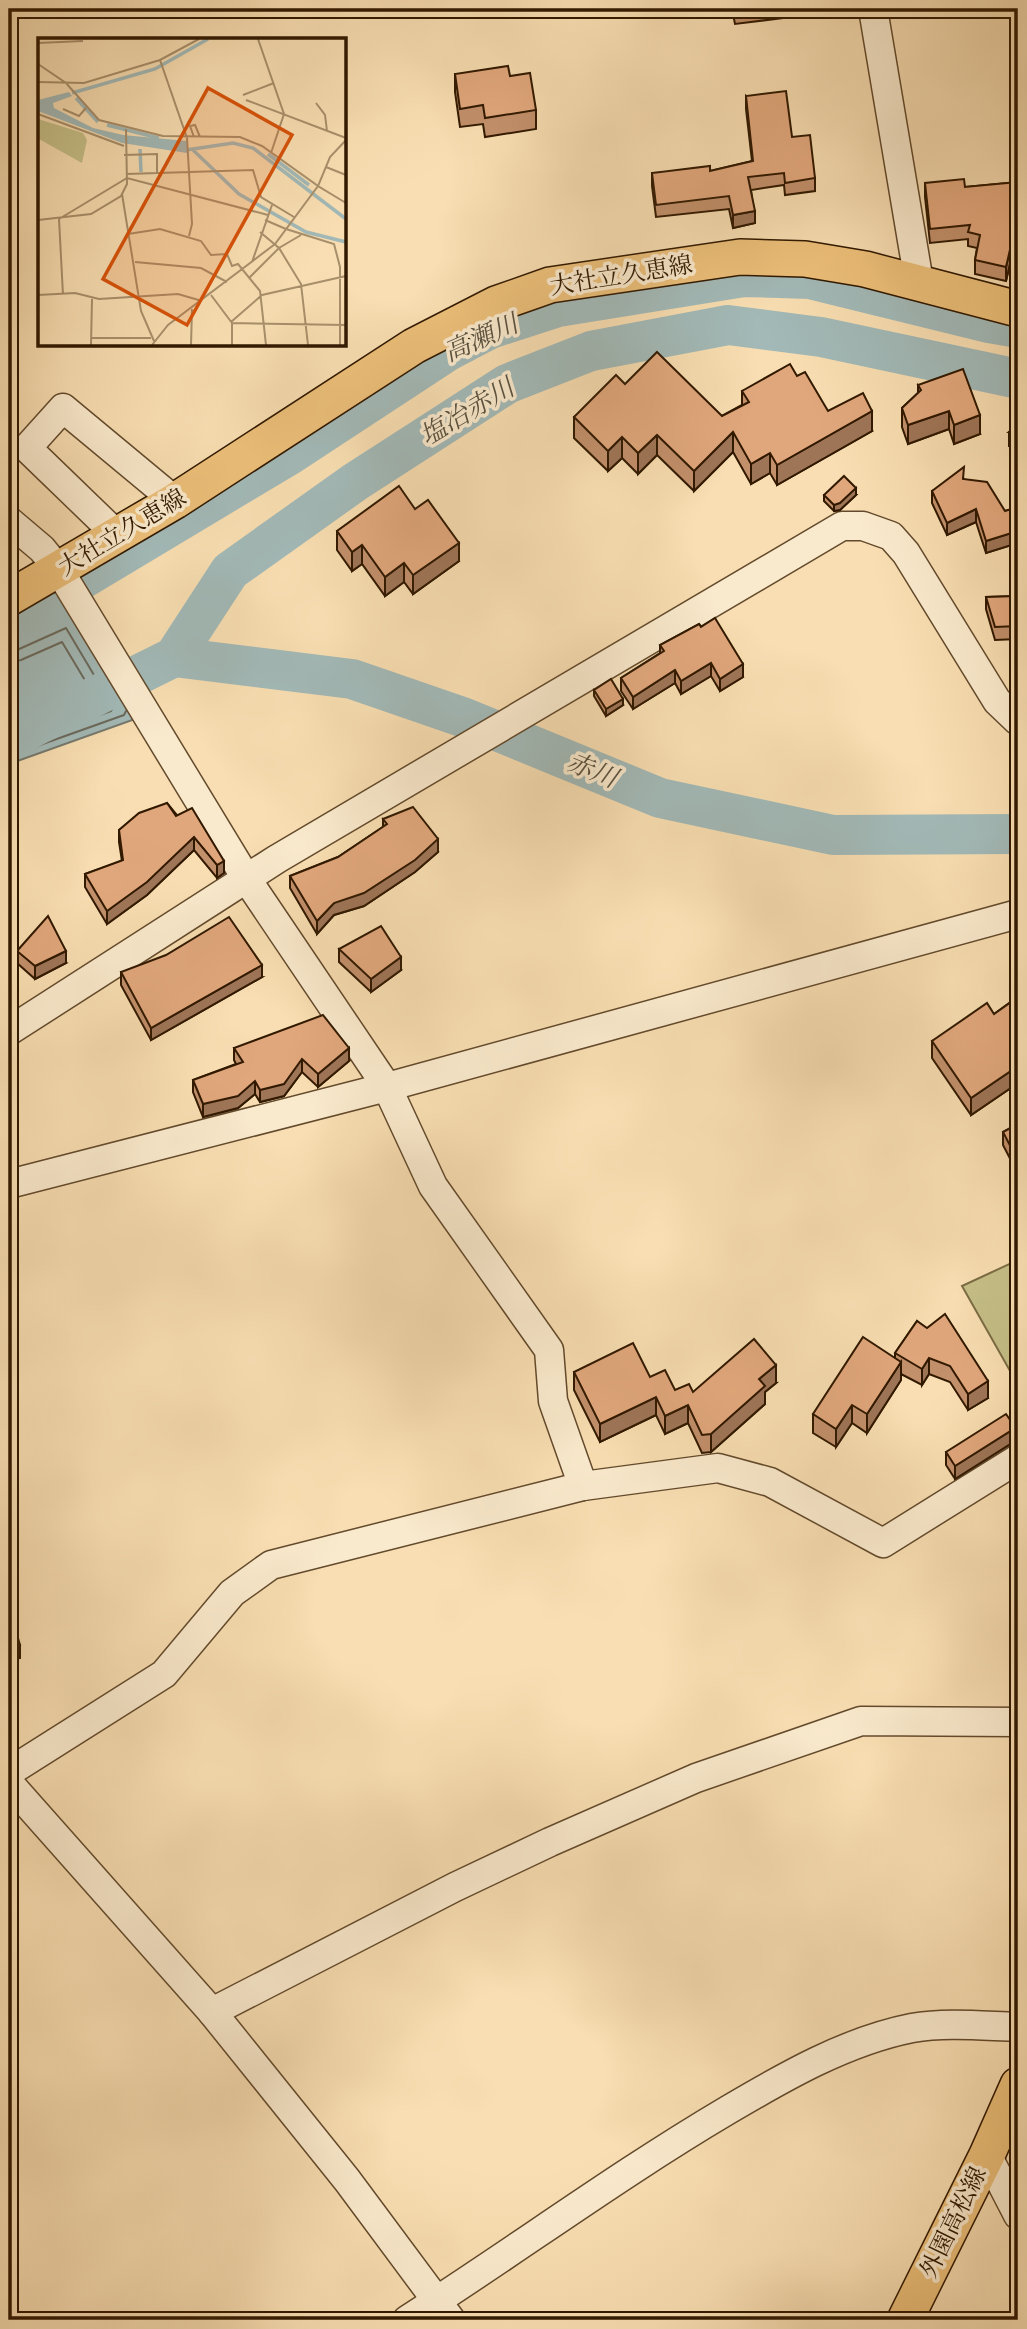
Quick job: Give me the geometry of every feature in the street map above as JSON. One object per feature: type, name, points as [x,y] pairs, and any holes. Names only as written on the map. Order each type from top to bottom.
[{"type":"main road","name":"大社立久恵線","points":[[9,598],[175,501],[414,346],[496,304],[550,285],[740,257],[805,259],[865,269],[1018,309]]},
{"type":"main road","name":"外園高松線","points":[[905,2320],[987,2155],[1018,2085]]},
{"type":"street","points":[[873,9],[919,282]]},
{"type":"street","points":[[117,535],[27,448],[63,408],[175,501]]},
{"type":"street","points":[[9,521],[42,549],[59,570],[246,878],[387,1087],[433,1186],[549,1350],[553,1401],[583,1486]]},
{"type":"street","points":[[9,1031],[246,878],[842,526],[863,526],[891,536],[906,553],[997,701],[1018,721]]},
{"type":"street","points":[[9,1184],[387,1087],[1018,914]]},
{"type":"street","points":[[9,1772],[164,1674],[232,1593],[271,1565],[583,1486],[718,1468],[770,1482],[883,1543],[1018,1459]]},
{"type":"street","points":[[212,2012],[550,1842],[695,1778],[861,1721],[1018,1722]]},
{"type":"street","points":[[9,1783],[212,2012],[347,2180],[444,2311]]},
{"type":"street","points":[[408,2320],[444,2311],[677,2140],[775,2082],[853,2046],[912,2028],[1018,2027]]},
{"type":"street","points":[[987,2155],[1018,2216]]},
{"type":"shaded area","points":[[1018,1260],[1018,1385],[962,1286]]},
{"type":"water","points":[[72,606],[138,718],[9,764],[9,637]]},
{"type":"building","points":[[735,9],[763,9],[735,12]]},
{"type":"building","points":[[508,66],[510,76],[530,73],[536,110],[485,118],[483,105],[460,109],[455,74]]},
{"type":"building","points":[[786,91],[792,137],[810,135],[815,178],[785,183],[784,173],[748,177],[755,211],[733,215],[729,196],[656,205],[652,173],[710,166],[710,171],[753,161],[746,96]]},
{"type":"building","points":[[964,179],[965,187],[1018,182],[1018,242],[1012,241],[1006,267],[975,260],[980,235],[968,232],[970,225],[930,229],[925,183]]},
{"type":"building","points":[[657,352],[722,416],[749,402],[742,391],[790,364],[797,376],[805,372],[828,411],[863,393],[872,411],[777,465],[770,453],[751,464],[733,432],[694,471],[657,435],[638,453],[622,437],[608,451],[574,417],[616,375],[625,384]]},
{"type":"building","points":[[963,369],[980,415],[954,425],[949,411],[908,425],[902,408],[921,390],[918,385]]},
{"type":"building","points":[[1018,425],[1018,432],[1009,432]]},
{"type":"building","points":[[964,467],[963,479],[987,482],[1005,511],[1018,507],[1018,531],[986,541],[976,509],[947,523],[932,491]]},
{"type":"building","points":[[844,476],[856,488],[834,505],[824,495]]},
{"type":"building","points":[[399,486],[415,509],[428,500],[459,543],[413,575],[404,563],[385,577],[362,545],[352,552],[337,531]]},
{"type":"building","points":[[1018,596],[1018,626],[995,627],[986,597]]},
{"type":"building","points":[[715,618],[743,664],[720,679],[711,663],[681,681],[675,670],[633,697],[621,678],[664,651],[660,645]]},
{"type":"building","points":[[611,679],[623,699],[606,709],[594,690]]},
{"type":"building","points":[[167,803],[176,816],[192,808],[224,861],[217,865],[194,837],[147,882],[107,911],[85,874],[123,860],[119,830],[139,813]]},
{"type":"building","points":[[413,807],[438,839],[415,860],[364,893],[334,903],[317,921],[290,876],[338,857],[387,824],[383,819]]},
{"type":"building","points":[[48,916],[66,951],[35,966],[17,951]]},
{"type":"building","points":[[229,917],[262,965],[151,1028],[121,972],[166,955]]},
{"type":"building","points":[[381,926],[401,957],[371,979],[339,949]]},
{"type":"building","points":[[1018,997],[1018,1066],[971,1098],[932,1041],[987,1003],[994,1014]]},
{"type":"building","points":[[323,1015],[349,1048],[318,1074],[302,1059],[284,1084],[260,1090],[255,1081],[238,1096],[203,1104],[193,1080],[243,1062],[234,1048]]},
{"type":"building","points":[[1018,1124],[1018,1161],[1003,1132]]},
{"type":"building","points":[[945,1314],[988,1381],[968,1394],[950,1366],[929,1358],[922,1369],[895,1353],[917,1321],[927,1328]]},
{"type":"building","points":[[863,1337],[901,1362],[867,1414],[852,1405],[836,1429],[813,1414]]},
{"type":"building","points":[[754,1339],[776,1365],[759,1379],[765,1386],[711,1434],[702,1435],[688,1405],[665,1416],[656,1397],[600,1424],[574,1372],[633,1343],[650,1377],[665,1370],[675,1390],[689,1384],[693,1392]]},
{"type":"building","points":[[1006,1414],[1017,1430],[1009,1432],[955,1466],[946,1452]]},
{"type":"building","points":[[9,1607],[20,1645],[9,1648]]},
{"type":"waterway","name":"高瀬川","points":[[9,620],[29,611],[291,454],[448,351],[490,329],[558,307],[744,277],[810,279],[1018,328]]},
{"type":"waterway","name":"塩冶赤川","points":[[9,739],[174,657],[230,571],[355,482],[507,384],[591,351],[728,325],[821,337],[1018,379]]},
{"type":"waterway","name":"赤川","points":[[174,657],[352,679],[465,718],[660,798],[833,835],[1018,834]]}]
